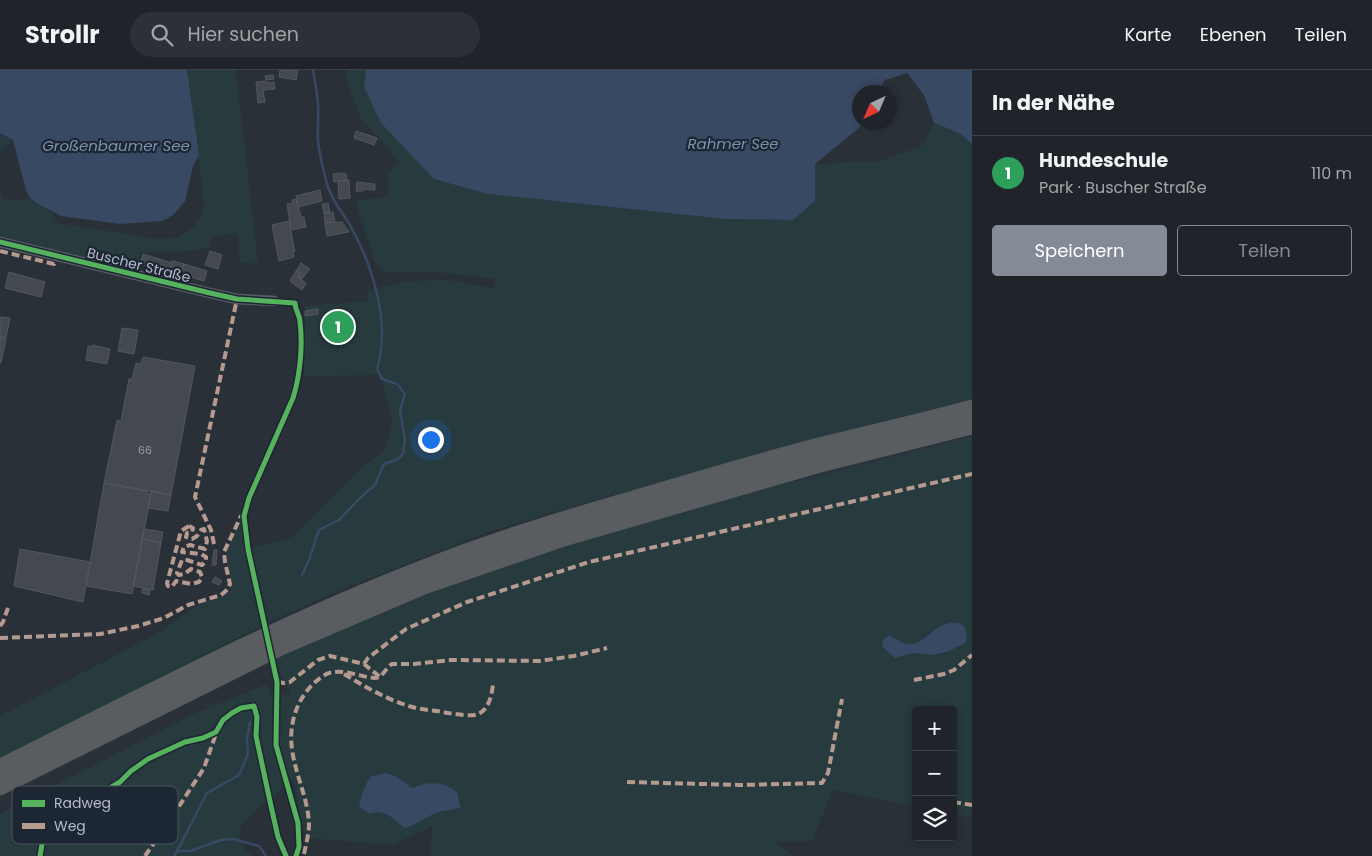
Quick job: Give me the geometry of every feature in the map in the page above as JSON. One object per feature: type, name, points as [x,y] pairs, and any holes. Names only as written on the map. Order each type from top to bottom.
[{"type":"highway","points":[[0,768],[272,633],[417,571],[549,525],[812,449],[972,408]]},
{"type":"highway","points":[[0,786],[281,646],[424,585],[494,559],[582,531],[817,464],[972,425]]},
{"type":"street","name":"Buscher Straße","points":[[0,242],[210,293],[237,298],[274,300]]},
{"type":"green space","points":[[187,70],[236,70],[258,264],[240,262],[237,234],[212,236],[209,248],[193,251],[140,252],[136,268],[0,238],[0,190],[3,198],[24,201],[30,198],[52,212],[57,223],[158,239],[178,237],[193,227],[202,214],[204,203]]},
{"type":"green space","points":[[347,70],[366,70],[364,87],[488,194],[725,219],[792,220],[815,201],[815,164],[880,161],[923,145],[934,123],[959,133],[972,144],[972,399],[809,440],[483,534],[343,589],[267,623],[252,548],[292,537],[364,466],[386,449],[392,420],[381,375],[304,376],[305,306],[367,301],[368,291],[408,281],[449,280],[493,288],[496,279],[445,273],[386,272],[376,264],[359,216],[356,201],[389,196],[387,173],[399,163],[378,136],[361,120],[346,78]]},
{"type":"green space","points":[[0,133],[13,140],[0,152]]},
{"type":"green space","points":[[972,436],[972,818],[957,815],[957,706],[912,706],[912,806],[833,790],[812,841],[774,842],[793,856],[430,856],[432,826],[393,845],[305,838],[293,779],[241,824],[240,844],[252,856],[0,856],[0,814],[12,808],[12,844],[178,844],[178,786],[54,786],[191,715],[267,684],[271,696],[291,694],[273,659],[358,620],[427,593],[567,544],[693,507]]},
{"type":"green space","points":[[240,519],[242,519],[261,626],[0,757],[0,716],[160,632],[197,605],[230,591],[232,584],[226,552]]},
{"type":"water","name":"Großenbaumer See","points":[[0,70],[187,70],[199,155],[193,166],[185,201],[173,215],[162,221],[120,224],[61,216],[38,204],[30,198],[26,190],[13,140],[0,133]]},
{"type":"water","name":"Rahmer See","points":[[366,70],[972,70],[972,144],[959,133],[934,123],[924,95],[907,73],[885,80],[882,85],[852,85],[852,130],[857,130],[815,164],[815,201],[793,220],[725,219],[488,194],[434,179],[381,123],[364,87]]},
{"type":"water","points":[[958,623],[965,627],[967,638],[965,643],[947,652],[931,655],[913,653],[895,658],[882,646],[883,640],[889,635],[902,643],[912,644],[920,641],[941,626]]},
{"type":"water","points":[[386,773],[395,776],[412,788],[429,783],[447,786],[458,794],[460,808],[436,813],[404,828],[385,813],[370,814],[359,806],[367,782],[372,776]]},
{"type":"building","points":[[280,70],[298,70],[296,80],[279,77]]},
{"type":"building","points":[[273,75],[274,79],[266,80],[265,76]]},
{"type":"building","points":[[266,81],[266,83],[274,82],[275,89],[263,90],[265,102],[258,103],[256,82]]},
{"type":"building","points":[[356,131],[377,138],[374,145],[354,138]]},
{"type":"building","points":[[333,174],[346,174],[347,180],[334,182]]},
{"type":"building","points":[[349,180],[350,198],[339,199],[338,181]]},
{"type":"building","points":[[357,182],[375,184],[375,190],[363,189],[363,191],[356,191]]},
{"type":"building","points":[[320,190],[322,201],[298,207],[296,196]]},
{"type":"building","points":[[296,199],[306,227],[291,230],[287,204],[293,203],[292,200]]},
{"type":"building","points":[[328,203],[330,213],[324,213],[322,204]]},
{"type":"building","points":[[333,212],[335,222],[325,223],[324,213]]},
{"type":"building","points":[[289,221],[295,251],[293,252],[294,257],[279,261],[272,225]]},
{"type":"building","points":[[342,222],[349,232],[327,236],[325,223]]},
{"type":"building","points":[[210,251],[222,255],[218,269],[205,265]]},
{"type":"building","points":[[143,254],[172,263],[169,273],[140,264]]},
{"type":"building","points":[[172,261],[184,264],[181,274],[170,271]]},
{"type":"building","points":[[301,263],[310,269],[302,279],[298,277],[300,273],[296,271]]},
{"type":"building","points":[[184,264],[207,271],[204,281],[181,274]]},
{"type":"building","points":[[296,271],[300,273],[298,277],[306,283],[302,290],[290,281]]},
{"type":"building","points":[[9,272],[45,282],[41,297],[5,288]]},
{"type":"building","points":[[318,309],[318,314],[305,316],[305,311]]},
{"type":"building","points":[[0,317],[10,318],[6,338],[0,337]]},
{"type":"building","points":[[122,328],[138,330],[134,354],[118,351]]},
{"type":"building","points":[[0,337],[6,339],[1,363],[0,363]]},
{"type":"building","points":[[92,345],[110,349],[107,364],[86,360],[88,346],[92,347]]},
{"type":"building","points":[[143,357],[195,366],[171,495],[104,483],[117,420],[121,421],[129,379],[132,379],[136,363],[141,364]]},
{"type":"building","points":[[104,483],[147,491],[146,493],[151,494],[132,594],[86,586]]},
{"type":"building","points":[[151,491],[171,495],[168,511],[148,508]]},
{"type":"building","points":[[144,529],[163,532],[161,543],[142,539]]},
{"type":"building","points":[[142,539],[161,543],[153,590],[133,586]]},
{"type":"building","points":[[20,549],[90,562],[83,602],[14,586]]},
{"type":"building","points":[[214,550],[217,550],[216,565],[212,565]]},
{"type":"building","points":[[215,577],[222,581],[219,585],[212,582]]},
{"type":"building","points":[[142,589],[150,590],[149,595],[142,593]]},
{"type":"waterway","points":[[302,575],[319,530],[339,520],[375,485],[384,464],[398,459],[403,454],[405,440],[400,410],[405,394],[397,384],[382,379],[377,369],[381,352],[382,334],[381,315],[373,277],[359,242],[335,203],[324,171],[318,142],[318,104],[313,70]]},
{"type":"waterway","points":[[177,851],[207,793],[239,775],[248,754],[247,738],[250,722]]},
{"type":"waterway","points":[[174,856],[177,851],[190,851],[221,840],[233,839],[259,846],[266,856]]},
{"type":"marked path","points":[[0,251],[54,264],[57,256]]},
{"type":"marked path","points":[[214,544],[211,530],[195,497],[237,299]]},
{"type":"marked path","points":[[364,664],[368,658],[406,629],[467,602],[589,562],[972,474]]},
{"type":"marked path","points":[[0,638],[100,634],[164,618],[188,605],[221,595],[228,589],[230,584],[224,552],[241,516],[243,516]]},
{"type":"marked path","points":[[189,526],[193,528],[192,532],[187,533],[186,537],[192,539],[204,529],[207,541],[205,549],[190,545],[184,547],[182,552],[201,554],[206,557],[206,561],[202,565],[182,560],[177,573],[179,575],[184,574],[191,569],[200,572],[202,577],[199,582],[191,584],[176,581],[172,587],[168,586],[167,583],[181,531],[189,526]]},
{"type":"marked path","points":[[0,626],[8,608]]},
{"type":"marked path","points":[[304,854],[309,824],[304,795],[292,749],[292,728],[297,708],[307,690],[323,676],[330,673],[346,672],[375,678],[381,676],[392,664],[452,660],[540,661],[574,656],[607,648]]},
{"type":"marked path","points":[[914,680],[954,670],[972,655]]},
{"type":"marked path","points":[[277,682],[290,682],[318,660],[330,656],[364,664],[380,677]]},
{"type":"marked path","points":[[344,674],[382,695],[406,705],[463,715],[478,714],[485,709],[491,697],[493,684]]},
{"type":"marked path","points":[[627,782],[741,785],[822,783],[828,773],[842,699]]},
{"type":"marked path","points":[[178,808],[204,768],[217,731]]},
{"type":"marked path","points":[[957,803],[972,805]]},
{"type":"marked path","points":[[145,856],[153,844]]},
{"type":"cycle path","points":[[0,242],[237,299],[295,303],[300,319],[301,340],[300,360],[293,398],[249,498],[244,516],[248,549],[277,682],[276,745],[298,823],[299,847],[296,856]]},
{"type":"cycle path","points":[[113,786],[148,759],[185,742],[203,738],[216,732],[223,720],[232,713],[241,708],[254,706],[257,717],[256,736],[278,837],[286,856]]},
{"type":"cycle path","points":[[40,856],[42,844]]},
{"type":"place","name":"Hundeschule","points":[[338,327]]}]
